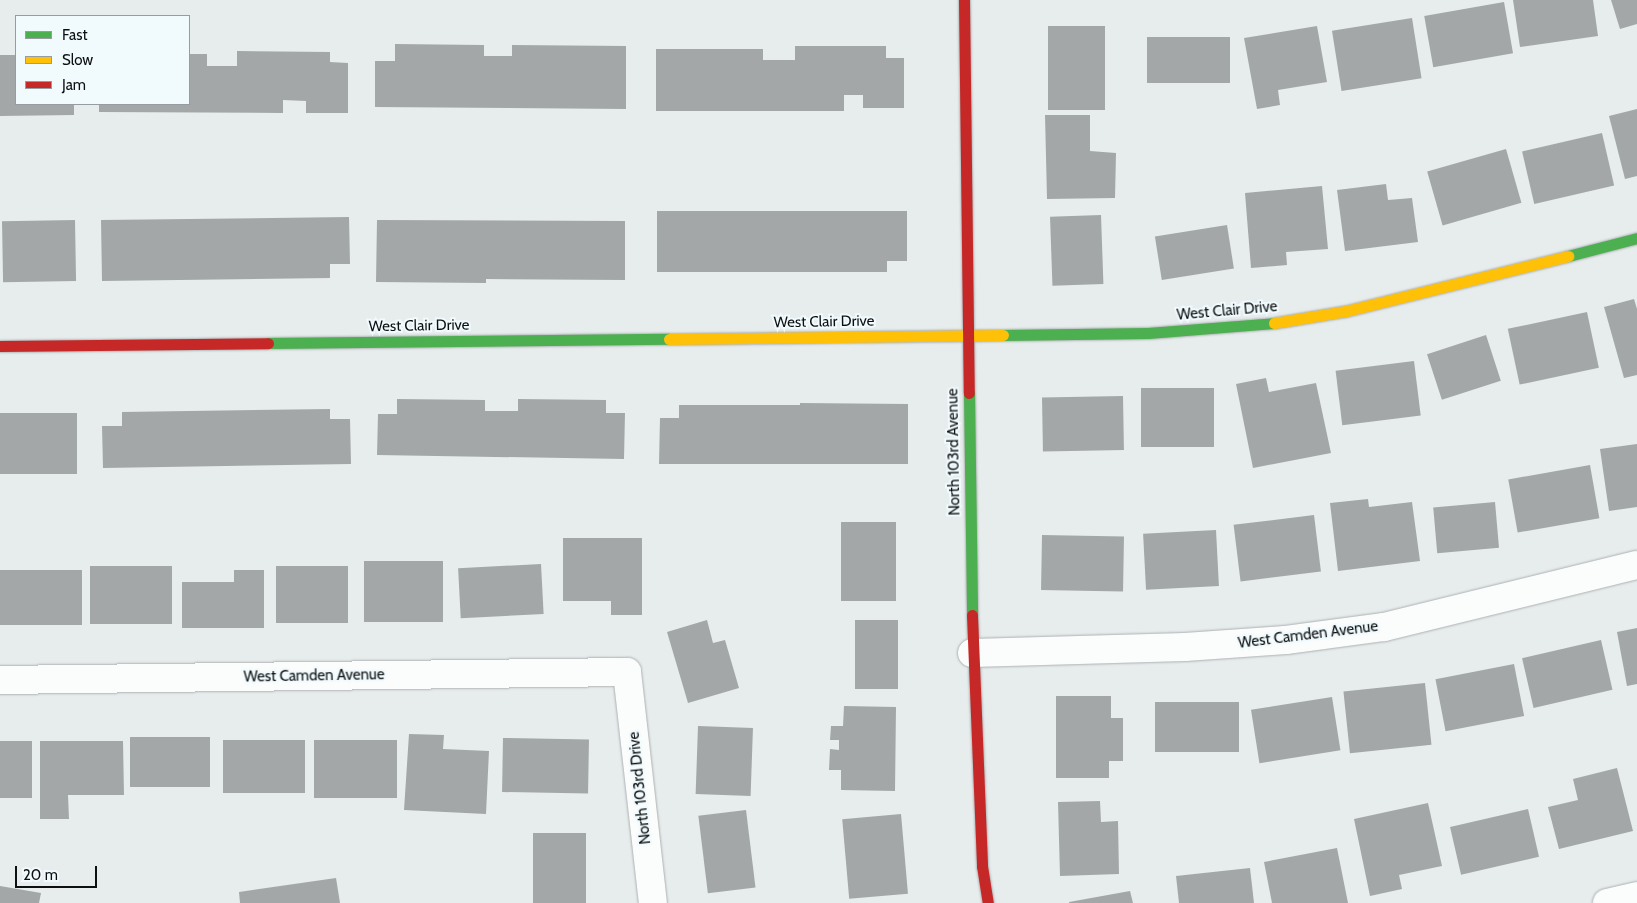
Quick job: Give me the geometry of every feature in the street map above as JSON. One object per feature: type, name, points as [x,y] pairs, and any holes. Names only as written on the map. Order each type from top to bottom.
[{"type":"street","name":"North 103rd Avenue","points":[[964,0],[972,653],[982,866],[988,903]]},
{"type":"street","name":"West Clair Drive","points":[[0,346],[1148,333],[1261,325],[1346,311],[1429,292],[1637,238]]},
{"type":"street","name":"West Camden Avenue","points":[[972,653],[1185,648],[1286,640],[1384,627],[1637,566]]},
{"type":"street","name":"West Camden Avenue","points":[[0,680],[627,672]]},
{"type":"street","name":"North 103rd Drive","points":[[627,672],[653,903]]},
{"type":"street","points":[[1608,903],[1637,896]]},
{"type":"building","points":[[1513,0],[1593,0],[1598,36],[1520,47]]},
{"type":"building","points":[[1611,0],[1637,0],[1637,24],[1620,29]]},
{"type":"building","points":[[1504,2],[1513,53],[1433,67],[1424,16]]},
{"type":"building","points":[[1412,18],[1422,78],[1342,91],[1332,31]]},
{"type":"building","points":[[1048,26],[1105,26],[1105,110],[1048,110]]},
{"type":"building","points":[[1317,26],[1327,82],[1278,90],[1280,105],[1257,109],[1244,38]]},
{"type":"building","points":[[1147,37],[1230,37],[1230,83],[1147,83]]},
{"type":"building","points":[[395,44],[484,45],[484,56],[512,56],[512,45],[626,46],[626,109],[375,107],[375,61],[395,61]]},
{"type":"building","points":[[795,46],[886,46],[886,58],[904,58],[904,108],[863,108],[863,95],[844,95],[844,111],[656,111],[656,49],[763,49],[763,60],[795,60]]},
{"type":"building","points":[[237,51],[330,52],[330,62],[348,63],[348,113],[306,113],[306,101],[283,100],[283,113],[99,112],[99,105],[190,105],[190,54],[207,54],[207,66],[237,66]]},
{"type":"building","points":[[0,55],[15,55],[15,105],[74,105],[74,115],[0,116]]},
{"type":"building","points":[[1637,109],[1637,176],[1625,179],[1609,116]]},
{"type":"building","points":[[1045,115],[1090,115],[1090,151],[1116,153],[1115,198],[1047,199]]},
{"type":"building","points":[[1602,133],[1614,186],[1534,204],[1522,151]]},
{"type":"building","points":[[1506,149],[1521,203],[1443,225],[1427,172]]},
{"type":"building","points":[[1386,184],[1388,200],[1412,198],[1418,242],[1345,251],[1337,190]]},
{"type":"building","points":[[1322,186],[1328,249],[1286,252],[1287,265],[1251,268],[1245,193]]},
{"type":"building","points":[[657,211],[907,211],[907,261],[887,261],[887,272],[657,272]]},
{"type":"building","points":[[1101,215],[1103,284],[1052,286],[1050,217]]},
{"type":"building","points":[[349,217],[350,264],[330,264],[330,278],[102,281],[101,220]]},
{"type":"building","points":[[75,220],[76,281],[3,282],[2,221]]},
{"type":"building","points":[[377,220],[625,221],[625,280],[486,279],[486,283],[376,282]]},
{"type":"building","points":[[1227,225],[1234,268],[1162,280],[1155,236]]},
{"type":"building","points":[[1634,299],[1637,309],[1637,375],[1624,378],[1604,307]]},
{"type":"building","points":[[1587,312],[1599,368],[1520,385],[1508,329]]},
{"type":"building","points":[[1486,335],[1501,381],[1442,400],[1427,354]]},
{"type":"building","points":[[1414,361],[1421,416],[1342,425],[1336,371]]},
{"type":"building","points":[[1266,378],[1269,392],[1316,383],[1331,453],[1253,468],[1236,384]]},
{"type":"building","points":[[1141,388],[1214,388],[1214,447],[1141,447]]},
{"type":"building","points":[[1123,396],[1124,450],[1043,451],[1042,397]]},
{"type":"building","points":[[397,399],[485,400],[485,411],[518,411],[518,399],[606,400],[606,413],[625,413],[624,459],[377,455],[378,414],[397,414]]},
{"type":"building","points":[[800,403],[908,404],[908,464],[659,464],[660,418],[679,418],[679,405],[800,405]]},
{"type":"building","points":[[330,409],[330,419],[350,419],[351,464],[103,468],[102,426],[122,426],[122,412]]},
{"type":"building","points":[[0,413],[77,413],[77,474],[0,474]]},
{"type":"building","points":[[1637,444],[1637,507],[1609,511],[1600,449]]},
{"type":"building","points":[[1590,465],[1599,518],[1518,533],[1508,479]]},
{"type":"building","points":[[1368,499],[1369,507],[1412,502],[1420,561],[1338,571],[1330,503]]},
{"type":"building","points":[[1495,502],[1499,548],[1437,553],[1433,507]]},
{"type":"building","points":[[1314,515],[1321,572],[1241,581],[1234,525]]},
{"type":"building","points":[[841,522],[896,522],[896,601],[841,601]]},
{"type":"building","points":[[1216,530],[1219,586],[1146,590],[1143,534]]},
{"type":"building","points":[[1042,535],[1124,536],[1123,591],[1041,590]]},
{"type":"building","points":[[563,538],[642,538],[642,615],[611,615],[611,601],[563,601]]},
{"type":"building","points":[[364,561],[443,561],[443,622],[364,622]]},
{"type":"building","points":[[541,564],[544,614],[461,618],[458,568]]},
{"type":"building","points":[[90,566],[172,566],[172,624],[90,624]]},
{"type":"building","points":[[276,566],[348,566],[348,623],[276,623]]},
{"type":"building","points":[[0,570],[82,570],[82,625],[0,625]]},
{"type":"building","points":[[234,570],[264,570],[264,628],[182,628],[182,582],[234,582]]},
{"type":"building","points":[[707,620],[713,643],[725,640],[739,688],[688,703],[667,632]]},
{"type":"building","points":[[855,620],[898,620],[898,689],[855,689]]},
{"type":"building","points":[[1637,628],[1637,684],[1627,686],[1617,632]]},
{"type":"building","points":[[1601,640],[1612,690],[1534,708],[1522,658]]},
{"type":"building","points":[[1514,664],[1524,716],[1446,731],[1435,679]]},
{"type":"building","points":[[1425,683],[1431,745],[1350,753],[1343,692]]},
{"type":"building","points":[[1056,696],[1111,696],[1111,718],[1123,718],[1123,761],[1109,761],[1109,778],[1056,778]]},
{"type":"building","points":[[1332,697],[1340,750],[1259,763],[1251,710]]},
{"type":"building","points":[[1155,702],[1239,702],[1239,752],[1155,752]]},
{"type":"building","points":[[844,706],[896,707],[895,791],[841,790],[841,770],[829,770],[830,749],[839,750],[839,740],[830,740],[831,726],[843,726]]},
{"type":"building","points":[[698,726],[753,728],[751,796],[696,794]]},
{"type":"building","points":[[409,734],[444,735],[443,749],[489,751],[486,814],[404,810]]},
{"type":"building","points":[[130,737],[210,737],[210,787],[130,787]]},
{"type":"building","points":[[503,738],[589,740],[588,793],[502,792]]},
{"type":"building","points":[[223,740],[305,740],[305,793],[223,793]]},
{"type":"building","points":[[314,740],[397,740],[397,798],[314,798]]},
{"type":"building","points":[[0,741],[32,741],[32,798],[0,798]]},
{"type":"building","points":[[40,741],[123,741],[124,795],[68,795],[69,819],[40,819]]},
{"type":"building","points":[[1617,768],[1633,831],[1559,849],[1548,807],[1578,800],[1573,779]]},
{"type":"building","points":[[1100,801],[1101,822],[1118,821],[1119,874],[1060,876],[1058,802]]},
{"type":"building","points":[[1428,803],[1442,866],[1399,875],[1402,889],[1370,896],[1354,819]]},
{"type":"building","points":[[1528,809],[1539,857],[1461,875],[1450,827]]},
{"type":"building","points":[[746,810],[756,887],[708,893],[698,816]]},
{"type":"building","points":[[901,814],[908,894],[849,899],[842,819]]},
{"type":"building","points":[[533,833],[586,833],[586,903],[533,903]]},
{"type":"building","points":[[1337,848],[1348,903],[1272,903],[1264,862]]},
{"type":"building","points":[[1250,868],[1254,903],[1179,903],[1176,876]]},
{"type":"building","points":[[336,878],[340,903],[240,903],[239,892]]},
{"type":"building","points":[[0,886],[41,893],[39,903],[0,903]]},
{"type":"building","points":[[1130,891],[1133,903],[1069,903],[1069,902]]},
{"type":"traffic: fast","points":[[1568,256],[1637,238]]},
{"type":"traffic: fast","points":[[1003,335],[1148,333],[1274,323]]},
{"type":"traffic: fast","points":[[268,343],[669,339]]},
{"type":"traffic: fast","points":[[969,393],[972,615]]},
{"type":"traffic: slow","points":[[1274,323],[1346,311],[1568,256]]},
{"type":"traffic: slow","points":[[669,339],[1003,335]]},
{"type":"traffic: jam","points":[[964,0],[969,393]]},
{"type":"traffic: jam","points":[[0,346],[268,343]]},
{"type":"traffic: jam","points":[[972,615],[982,866],[988,903]]}]
